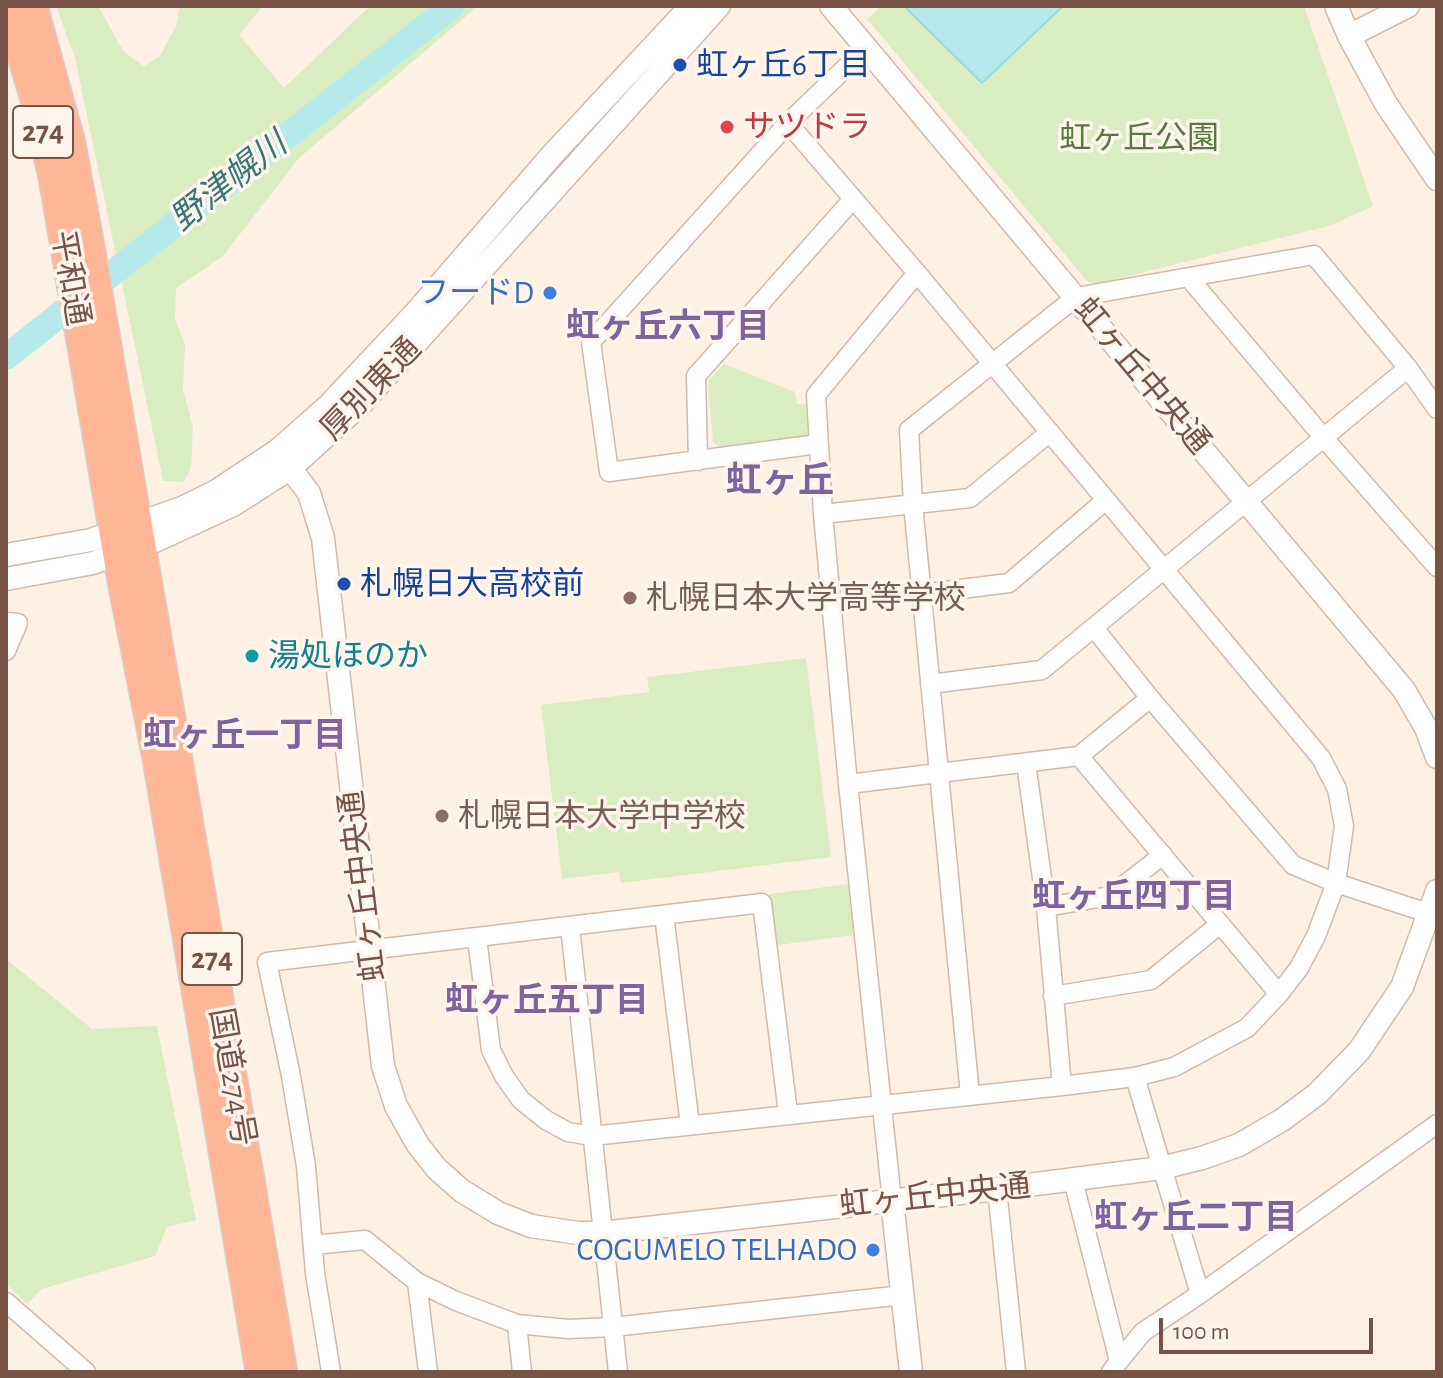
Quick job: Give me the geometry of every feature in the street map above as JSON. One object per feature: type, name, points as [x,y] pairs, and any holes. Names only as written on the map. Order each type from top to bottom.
[{"type":"highway","name":"平和通","points":[[7,6],[43,135],[83,353],[128,539]]},
{"type":"highway","name":"平和通","points":[[33,6],[71,143],[89,240],[104,333],[128,539]]},
{"type":"highway","name":"国道274号","points":[[128,539],[157,759],[260,1372]]},
{"type":"highway","name":"国道274号","points":[[128,539],[283,1372]]},
{"type":"street","name":"厚別東通","points":[[426,317],[552,155],[691,6]]},
{"type":"street","name":"厚別東通","points":[[6,579],[93,563],[128,539],[199,500],[284,460],[328,406],[426,317],[719,6]]},
{"type":"street","name":"虹ヶ丘中央通","points":[[831,6],[1404,690],[1431,726],[1437,757]]},
{"type":"street","points":[[1336,6],[1386,104],[1437,179]]},
{"type":"street","points":[[1349,36],[1408,6]]},
{"type":"street","points":[[818,444],[609,472],[591,342],[788,123],[866,48]]},
{"type":"street","points":[[477,938],[491,1050],[504,1076],[521,1100],[546,1120],[568,1132],[592,1136],[1062,1086],[1135,1077],[1174,1067],[1247,1028],[1299,968],[1316,936],[1336,883],[1344,826],[1337,789],[1321,758],[788,123]]},
{"type":"street","points":[[698,461],[696,376],[853,199]]},
{"type":"street","points":[[970,1095],[921,594],[909,430],[1076,297],[1314,255],[1408,368],[1437,409]]},
{"type":"street","points":[[911,1372],[848,784],[823,514],[816,395],[917,273]]},
{"type":"street","points":[[1189,278],[1437,567]]},
{"type":"street","points":[[930,684],[1042,670],[1408,368]]},
{"type":"street","points":[[823,514],[970,498],[1050,432]]},
{"type":"street","name":"虹ヶ丘中央通","points":[[284,460],[309,493],[323,538],[383,1066],[396,1106],[418,1145],[437,1169],[462,1191],[498,1213],[531,1226],[602,1233],[997,1189],[1161,1168],[1239,1145],[1282,1120],[1317,1094],[1359,1051],[1402,987],[1434,916],[1437,891]]},
{"type":"street","points":[[921,594],[1009,583],[1106,500]]},
{"type":"street","name":"厚別東通","points":[[6,555],[81,542],[128,539]]},
{"type":"street","points":[[6,622],[18,623],[6,651]]},
{"type":"street","points":[[1094,628],[1293,865],[1434,916]]},
{"type":"street","points":[[848,784],[1079,756],[1150,698]]},
{"type":"street","points":[[1079,756],[1279,994]]},
{"type":"street","points":[[1026,763],[1046,907],[1062,1086]]},
{"type":"street","points":[[1046,907],[1110,896],[1163,855]]},
{"type":"street","points":[[331,1372],[315,1273],[306,1166],[267,962],[762,903],[788,1113]]},
{"type":"street","points":[[664,915],[690,1125]]},
{"type":"street","points":[[1053,996],[1151,980],[1220,924]]},
{"type":"street","points":[[570,926],[618,1372]]},
{"type":"street","points":[[1135,1077],[1200,1294]]},
{"type":"street","points":[[1115,1367],[1143,1332],[1437,1124]]},
{"type":"street","points":[[1073,1180],[1115,1367]]},
{"type":"street","points":[[997,1189],[1016,1372]]},
{"type":"street","points":[[313,1245],[365,1240],[417,1282],[490,1315],[517,1324],[568,1329],[613,1327],[903,1295]]},
{"type":"street","points":[[417,1282],[428,1372]]},
{"type":"street","points":[[6,1302],[86,1372]]},
{"type":"street","points":[[517,1324],[522,1372]]},
{"type":"green space","points":[[56,6],[98,6],[124,52],[144,66],[160,56],[176,26],[180,6],[263,6],[239,35],[284,88],[370,6],[478,6],[299,158],[223,256],[176,288],[175,319],[185,344],[183,389],[193,428],[191,468],[184,482],[163,481],[75,58]]},
{"type":"green space","name":"虹ヶ丘公園","points":[[882,6],[1304,6],[1373,206],[1332,225],[1097,284],[1087,281],[867,19]]},
{"type":"green space","points":[[724,364],[795,392],[797,404],[808,404],[811,437],[721,449],[713,442],[708,381]]},
{"type":"green space","points":[[806,658],[831,857],[621,883],[619,872],[562,879],[541,705],[649,692],[647,677]]},
{"type":"green space","points":[[848,884],[855,935],[777,945],[770,894]]},
{"type":"green space","points":[[6,959],[92,1029],[157,1026],[196,1220],[167,1227],[155,1256],[42,1289],[27,1304],[6,1284]]},
{"type":"water","points":[[1063,6],[982,83],[906,8]]},
{"type":"waterway","name":"野津幌川","points":[[6,357],[452,6]]},
{"type":"place","name":"虹ヶ丘6丁目","points":[[680,65]]},
{"type":"place","name":"サツドラ","points":[[727,127]]},
{"type":"place","name":"フードD","points":[[550,293]]},
{"type":"place","name":"札幌日大高校前","points":[[344,584]]},
{"type":"place","name":"札幌日本大学高等学校","points":[[630,598]]},
{"type":"place","name":"湯処ほのか","points":[[252,656]]},
{"type":"place","name":"札幌日本大学中学校","points":[[442,816]]},
{"type":"place","name":"COGUMELO TELHADO","points":[[873,1250]]},
{"type":"district","name":"虹ヶ丘六丁目","points":[[668,327]]},
{"type":"district","name":"虹ヶ丘","points":[[780,481]]},
{"type":"district","name":"虹ヶ丘一丁目","points":[[245,736]]},
{"type":"district","name":"虹ヶ丘四丁目","points":[[1134,897]]},
{"type":"district","name":"虹ヶ丘五丁目","points":[[547,1001]]},
{"type":"district","name":"虹ヶ丘二丁目","points":[[1196,1218]]}]
